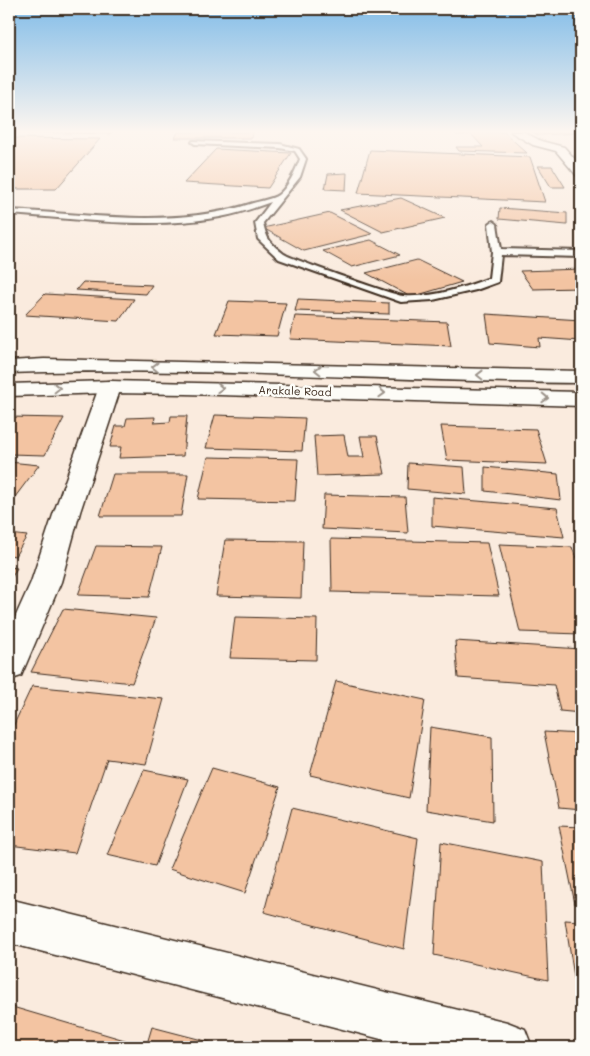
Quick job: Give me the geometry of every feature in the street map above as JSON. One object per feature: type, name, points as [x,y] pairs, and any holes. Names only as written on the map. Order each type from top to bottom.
[{"type":"main road","name":"Arakale Road","points":[[9,367],[44,365],[193,367],[581,377]]},
{"type":"main road","name":"Arakale Road","points":[[9,390],[110,387],[580,403]]},
{"type":"main road","points":[[9,667],[46,582],[67,512],[110,387]]},
{"type":"main road","points":[[9,921],[506,1047]]},
{"type":"lane","points":[[293,181],[258,222],[262,239],[282,257],[401,300],[432,297],[472,288],[494,280],[496,252],[493,224]]},
{"type":"lane","points":[[9,212],[104,218],[183,219],[216,216],[280,197]]},
{"type":"lane","points":[[496,252],[581,254]]},
{"type":"building","points":[[9,181],[63,181],[56,189],[9,189]]},
{"type":"building","points":[[186,181],[272,181],[268,188],[184,183]]},
{"type":"building","points":[[327,181],[347,181],[346,190],[325,189]]},
{"type":"building","points":[[361,181],[538,181],[545,202],[358,193]]},
{"type":"building","points":[[547,181],[561,181],[565,187],[551,187]]},
{"type":"building","points":[[401,198],[445,218],[383,232],[340,210]]},
{"type":"building","points":[[500,208],[567,213],[567,225],[499,219]]},
{"type":"building","points":[[330,213],[372,234],[304,251],[263,228]]},
{"type":"building","points":[[371,240],[400,255],[352,267],[323,251]]},
{"type":"building","points":[[417,260],[462,282],[411,297],[366,273]]},
{"type":"building","points":[[581,269],[581,288],[533,289],[520,271]]},
{"type":"building","points":[[83,282],[152,285],[146,294],[76,290]]},
{"type":"building","points":[[45,294],[134,299],[119,321],[25,315]]},
{"type":"building","points":[[298,299],[389,303],[389,314],[295,311]]},
{"type":"building","points":[[229,301],[286,303],[277,336],[216,334]]},
{"type":"building","points":[[486,314],[581,320],[581,341],[539,338],[540,347],[490,343]]},
{"type":"building","points":[[295,316],[447,322],[451,346],[290,339]]},
{"type":"building","points":[[215,415],[305,418],[302,451],[206,448]]},
{"type":"building","points":[[171,416],[187,416],[183,456],[119,458],[121,447],[110,447],[116,426],[125,426],[127,418],[155,417],[154,423],[170,422]]},
{"type":"building","points":[[9,417],[64,418],[45,455],[9,454]]},
{"type":"building","points":[[441,426],[536,429],[547,464],[447,460]]},
{"type":"building","points":[[344,435],[348,457],[364,457],[360,436],[377,436],[385,474],[317,476],[314,436]]},
{"type":"building","points":[[208,457],[298,459],[295,501],[198,499]]},
{"type":"building","points":[[9,462],[39,465],[9,505]]},
{"type":"building","points":[[408,463],[464,467],[466,494],[407,489]]},
{"type":"building","points":[[485,467],[558,474],[561,500],[485,491]]},
{"type":"building","points":[[113,474],[188,474],[181,516],[100,516]]},
{"type":"building","points":[[324,495],[405,497],[408,533],[322,529]]},
{"type":"building","points":[[432,497],[557,508],[564,537],[432,526]]},
{"type":"building","points":[[9,534],[27,536],[15,556],[9,555]]},
{"type":"building","points":[[331,539],[487,543],[499,596],[332,592]]},
{"type":"building","points":[[225,540],[303,541],[301,598],[216,596]]},
{"type":"building","points":[[499,544],[572,547],[581,572],[581,634],[520,632]]},
{"type":"building","points":[[96,546],[162,547],[149,597],[78,595]]},
{"type":"building","points":[[9,567],[17,568],[9,582]]},
{"type":"building","points":[[63,609],[156,618],[132,683],[31,672]]},
{"type":"building","points":[[235,617],[317,619],[316,660],[230,658]]},
{"type":"building","points":[[455,641],[581,649],[581,713],[560,711],[554,685],[458,678]]},
{"type":"building","points":[[336,681],[425,700],[409,798],[310,775]]},
{"type":"building","points":[[32,686],[164,699],[146,764],[107,759],[75,853],[9,845],[9,735]]},
{"type":"building","points":[[430,727],[492,737],[493,821],[426,810]]},
{"type":"building","points":[[544,732],[581,734],[581,810],[559,808]]},
{"type":"building","points":[[212,768],[280,787],[245,893],[169,869]]},
{"type":"building","points":[[144,770],[188,779],[155,866],[107,855]]},
{"type":"building","points":[[292,808],[418,838],[404,949],[264,912]]},
{"type":"building","points":[[559,826],[581,827],[581,904],[575,904]]},
{"type":"building","points":[[441,842],[543,862],[548,980],[434,955]]},
{"type":"building","points":[[565,920],[581,921],[581,1008],[579,1008]]},
{"type":"building","points":[[9,1006],[128,1041],[125,1047],[9,1047]]},
{"type":"building","points":[[152,1027],[229,1047],[146,1047]]}]
